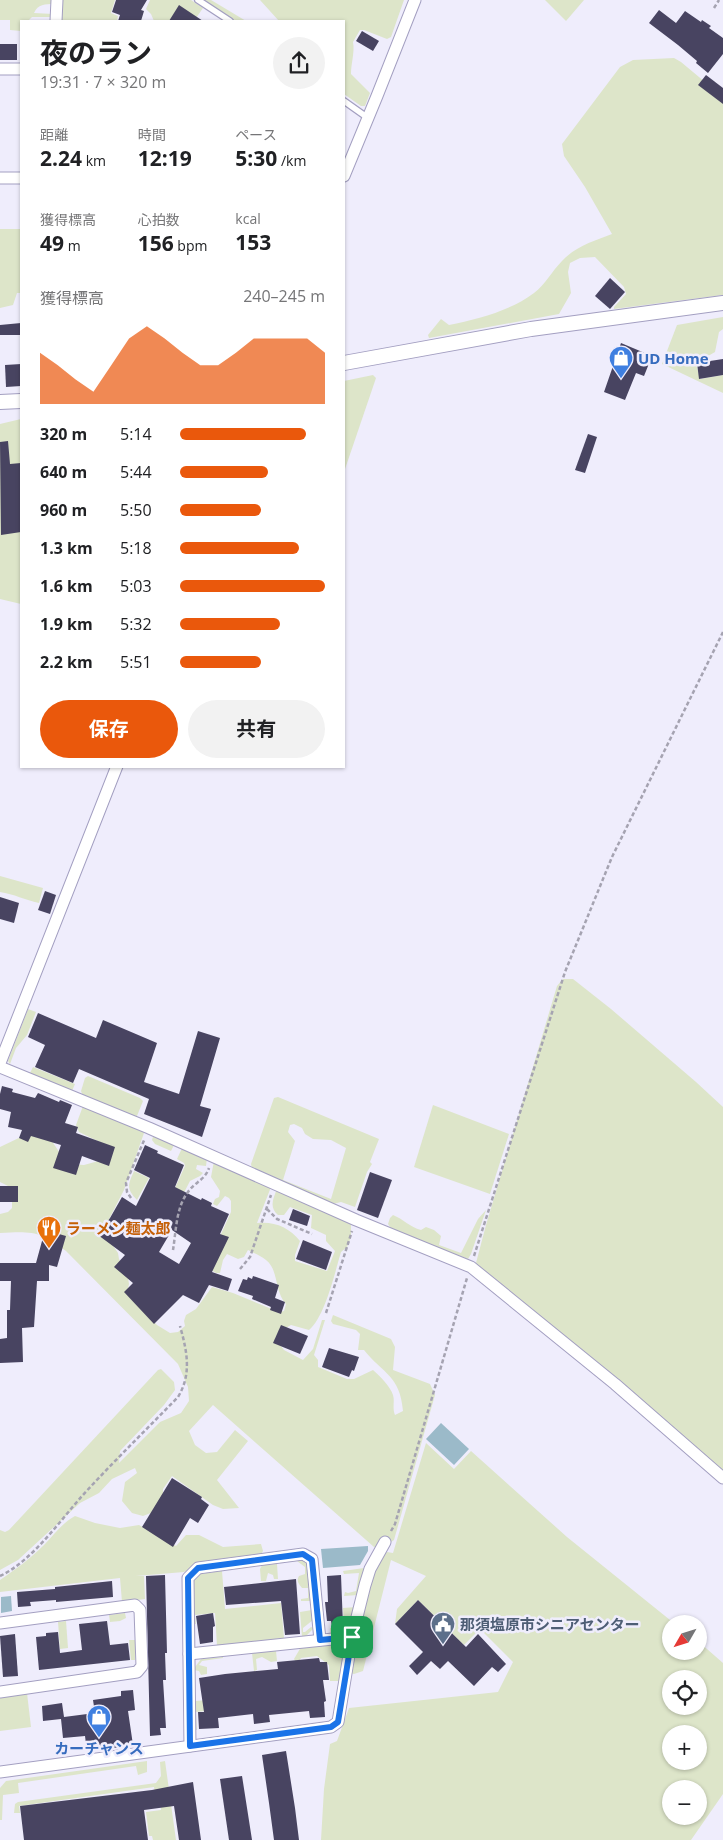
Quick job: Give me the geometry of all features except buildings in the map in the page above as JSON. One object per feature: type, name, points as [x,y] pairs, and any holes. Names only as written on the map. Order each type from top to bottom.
[{"type":"street","points":[[56,20],[57,0]]},
{"type":"street","points":[[345,174],[415,0]]},
{"type":"street","points":[[0,69],[20,69]]},
{"type":"street","points":[[0,178],[20,178]]},
{"type":"street","points":[[345,363],[531,329],[723,303]]},
{"type":"street","points":[[0,402],[20,401]]},
{"type":"street","points":[[0,1063],[116,768]]},
{"type":"street","points":[[0,1067],[149,1128],[356,1220],[471,1267],[615,1384],[723,1478]]},
{"type":"street","points":[[0,1772],[331,1727],[338,1722],[352,1637],[370,1569],[386,1542]]},
{"type":"street","points":[[190,1746],[188,1578],[198,1568],[303,1554],[312,1560],[320,1640]]},
{"type":"street","points":[[0,1623],[135,1605],[140,1610],[142,1666],[137,1672],[0,1692]]},
{"type":"street","points":[[189,1654],[352,1637]]},
{"type":"lane","points":[[198,0],[228,20]]},
{"type":"lane","points":[[345,102],[368,118]]},
{"type":"path","points":[[714,8],[719,0]]},
{"type":"path","points":[[386,1542],[395,1524],[471,1267],[569,963],[612,857],[723,632]]},
{"type":"path","points":[[131,1198],[127,1192],[126,1184],[149,1128]]},
{"type":"path","points":[[173,1250],[179,1212],[188,1192],[207,1174],[212,1156]]},
{"type":"path","points":[[240,1269],[250,1257],[275,1184]]},
{"type":"path","points":[[267,1208],[277,1219],[312,1234]]},
{"type":"path","points":[[326,1313],[356,1220]]},
{"type":"path","points":[[0,1576],[20,1562],[43,1540],[83,1495],[178,1396],[187,1375],[187,1349],[180,1326]]},
{"type":"green space","points":[[0,0],[54,0],[54,4],[40,6],[34,13],[53,14],[53,17],[32,17],[29,20],[20,20],[20,31],[10,30],[10,20],[0,20]]},
{"type":"green space","points":[[60,0],[115,0],[111,13],[118,16],[117,20],[60,20]]},
{"type":"green space","points":[[150,0],[191,0],[203,8],[195,20],[186,20],[190,13],[171,20],[154,20],[146,9]]},
{"type":"green space","points":[[204,0],[211,0],[244,20],[234,20]]},
{"type":"green space","points":[[260,0],[404,0],[391,37],[387,39],[360,30],[353,42],[351,74],[370,93],[365,106],[361,106],[345,95],[345,20],[278,20]]},
{"type":"green space","points":[[545,0],[584,0],[566,21]]},
{"type":"green space","points":[[674,58],[723,97],[723,295],[614,309],[626,294],[624,287],[595,257],[580,258],[570,263],[568,272],[571,293],[559,314],[429,338],[428,335],[441,319],[449,325],[460,323],[493,314],[515,305],[538,290],[558,265],[573,251],[612,234],[585,187],[564,156],[562,144],[620,67],[633,60]]},
{"type":"green space","points":[[0,229],[20,229],[20,293],[17,293],[13,305],[0,308]]},
{"type":"green space","points":[[723,317],[723,329],[719,332],[715,352],[695,359],[700,379],[723,375],[723,393],[662,364],[677,325]]},
{"type":"green space","points":[[373,375],[376,378],[345,469],[345,381]]},
{"type":"green space","points":[[20,419],[20,604],[0,599],[0,424]]},
{"type":"green space","points":[[0,876],[43,888],[39,903],[0,892]]},
{"type":"green space","points":[[563,979],[573,979],[611,1009],[723,1107],[723,1475],[478,1269],[476,1263],[557,986]]},
{"type":"green space","points":[[28,1009],[36,1012],[27,1035],[16,1048],[10,1064],[8,1061]]},
{"type":"green space","points":[[33,1067],[75,1084],[72,1091],[30,1073]]},
{"type":"green space","points":[[88,1076],[140,1098],[143,1101],[137,1116],[131,1116],[83,1096],[81,1091],[85,1078]]},
{"type":"green space","points":[[278,1097],[379,1139],[370,1162],[372,1164],[367,1172],[355,1207],[341,1202],[333,1204],[252,1169],[251,1164],[274,1098]],"holes":[[[294,1124],[302,1128],[305,1134],[313,1139],[331,1140],[346,1148],[331,1199],[283,1180],[295,1141],[288,1132],[290,1125]]]},
{"type":"green space","points":[[433,1105],[509,1134],[490,1194],[414,1167]]},
{"type":"green space","points":[[83,1106],[140,1127],[144,1133],[124,1190],[106,1225],[108,1238],[118,1253],[128,1278],[127,1293],[157,1325],[170,1333],[178,1332],[185,1326],[186,1315],[196,1309],[212,1287],[233,1293],[279,1312],[284,1311],[286,1304],[282,1299],[270,1264],[262,1257],[248,1250],[244,1257],[238,1259],[227,1254],[223,1260],[220,1273],[216,1273],[206,1267],[231,1212],[231,1201],[225,1196],[217,1206],[213,1204],[215,1199],[219,1197],[220,1191],[211,1177],[214,1161],[271,1187],[257,1223],[281,1226],[296,1236],[300,1241],[295,1261],[327,1271],[335,1251],[326,1241],[326,1235],[311,1228],[312,1215],[290,1207],[284,1215],[278,1215],[275,1212],[273,1200],[277,1189],[351,1222],[351,1237],[347,1247],[341,1252],[329,1294],[315,1324],[309,1330],[291,1325],[282,1330],[277,1341],[284,1350],[303,1360],[313,1349],[322,1320],[325,1320],[314,1355],[318,1360],[318,1367],[347,1379],[354,1379],[373,1370],[392,1392],[395,1415],[403,1411],[401,1399],[394,1382],[364,1350],[358,1350],[360,1334],[356,1330],[333,1324],[331,1321],[333,1315],[391,1339],[395,1347],[393,1370],[430,1384],[435,1395],[394,1540],[381,1549],[374,1547],[213,1405],[189,1431],[195,1445],[206,1453],[217,1452],[235,1430],[248,1441],[217,1480],[239,1508],[223,1509],[213,1505],[172,1476],[163,1489],[163,1498],[156,1511],[143,1516],[132,1513],[122,1501],[125,1482],[137,1473],[135,1468],[112,1479],[99,1493],[80,1503],[18,1560],[0,1570],[0,1530],[5,1532],[9,1530],[158,1370],[161,1369],[174,1382],[175,1390],[164,1405],[120,1451],[119,1463],[160,1422],[181,1413],[189,1401],[188,1387],[178,1364],[66,1251],[50,1239],[36,1234],[20,1232],[0,1233],[0,1214],[8,1212],[12,1208],[12,1188],[0,1182],[0,1147],[23,1136],[46,1132],[67,1164],[84,1165],[102,1160],[108,1146],[79,1132],[76,1125]]},
{"type":"green space","points":[[154,1133],[175,1143],[171,1151],[155,1144],[152,1140]]},
{"type":"green space","points":[[183,1146],[207,1158],[206,1166],[197,1165],[196,1169],[203,1173],[190,1181],[175,1210],[175,1188],[185,1166],[184,1163],[177,1159]]},
{"type":"green space","points":[[134,1171],[149,1178],[137,1200],[129,1186]]},
{"type":"green space","points":[[486,1210],[468,1259],[392,1230],[388,1224],[393,1215],[417,1229],[421,1230],[426,1227],[434,1230],[441,1236],[439,1245],[461,1253],[478,1219]]},
{"type":"green space","points":[[426,1443],[454,1469],[471,1451],[567,1537],[664,1615],[662,1615],[662,1660],[708,1660],[708,1650],[723,1663],[723,1794],[707,1817],[707,1780],[662,1780],[662,1825],[701,1825],[691,1840],[321,1840],[324,1789],[330,1744],[337,1741],[349,1708],[498,1692],[513,1662],[480,1629],[464,1645],[418,1600],[395,1624],[397,1609],[426,1576],[391,1560],[363,1671],[354,1674],[350,1673],[368,1589],[380,1559],[387,1552],[393,1553]]},
{"type":"green space","points":[[75,1516],[95,1523],[120,1528],[139,1525],[176,1546],[186,1535],[199,1535],[223,1547],[261,1544],[263,1551],[260,1556],[198,1565],[184,1572],[136,1576],[144,1576],[145,1599],[122,1602],[120,1578],[0,1592],[0,1580],[33,1555],[62,1526]]},
{"type":"green space","points":[[299,1558],[308,1564],[311,1601],[301,1601],[301,1599],[308,1598],[308,1588],[302,1588],[298,1581],[299,1576],[305,1574],[305,1567],[297,1561],[290,1562],[289,1559]]},
{"type":"green space","points":[[277,1564],[278,1579],[274,1579],[273,1575],[268,1573],[266,1581],[261,1581],[260,1569],[262,1565]]},
{"type":"green space","points":[[364,1568],[358,1595],[344,1596],[345,1592],[356,1591],[359,1573],[344,1574],[343,1571]]},
{"type":"green space","points":[[222,1571],[225,1609],[281,1603],[284,1638],[217,1646],[215,1613],[195,1615],[196,1624],[194,1624],[193,1581],[199,1574]]},
{"type":"green space","points":[[356,1607],[350,1628],[344,1632],[330,1633],[330,1628],[342,1627],[344,1624],[343,1608]]},
{"type":"green space","points":[[312,1610],[313,1620],[303,1628],[303,1632],[311,1627],[314,1628],[306,1636],[302,1637],[300,1612]]},
{"type":"green space","points":[[125,1613],[126,1618],[110,1622],[109,1615]]},
{"type":"green space","points":[[66,1621],[68,1648],[60,1649],[58,1622]]},
{"type":"green space","points":[[129,1640],[136,1640],[135,1660],[131,1660]]},
{"type":"green space","points":[[338,1644],[344,1656],[339,1681],[330,1681],[329,1665],[317,1656],[301,1658],[297,1664],[294,1659],[301,1647]]},
{"type":"green space","points":[[276,1651],[277,1661],[271,1662],[262,1657],[256,1659],[257,1670],[254,1671],[252,1653]]},
{"type":"green space","points":[[223,1657],[202,1661],[199,1665],[207,1667],[207,1674],[201,1675],[199,1671],[194,1670],[201,1659]]},
{"type":"green space","points":[[27,1693],[31,1727],[0,1731],[0,1696]]},
{"type":"green space","points":[[222,1699],[223,1709],[196,1712],[197,1730],[194,1730],[195,1701]]},
{"type":"green space","points":[[147,1761],[147,1772],[138,1775],[136,1766],[18,1783],[19,1793],[3,1795],[2,1820],[0,1820],[0,1788],[6,1781]]},
{"type":"green space","points":[[165,1761],[176,1840],[153,1840],[152,1836],[149,1836],[146,1812],[161,1810],[160,1800],[156,1800],[154,1787],[19,1806],[20,1813],[14,1813],[15,1804],[18,1802],[156,1783],[161,1776],[160,1762]]},
{"type":"water","points":[[441,1423],[469,1449],[454,1465],[426,1439]]},
{"type":"water","points":[[368,1546],[368,1551],[360,1565],[323,1568],[321,1549]]},
{"type":"water","points":[[11,1596],[12,1611],[1,1613],[1,1597]]},
{"type":"place","name":"UD Home","points":[[621,379]]},
{"type":"place","name":"ラーメン麺太郎","points":[[49,1249]]},
{"type":"place","name":"那須塩原市シニアセンター","points":[[443,1645]]},
{"type":"place","name":"カーチャンス","points":[[99,1738]]},
{"type":"route","points":[[303,1554],[312,1560],[320,1640],[352,1637],[338,1722],[331,1727],[190,1746],[188,1578],[198,1568],[303,1554]]}]
